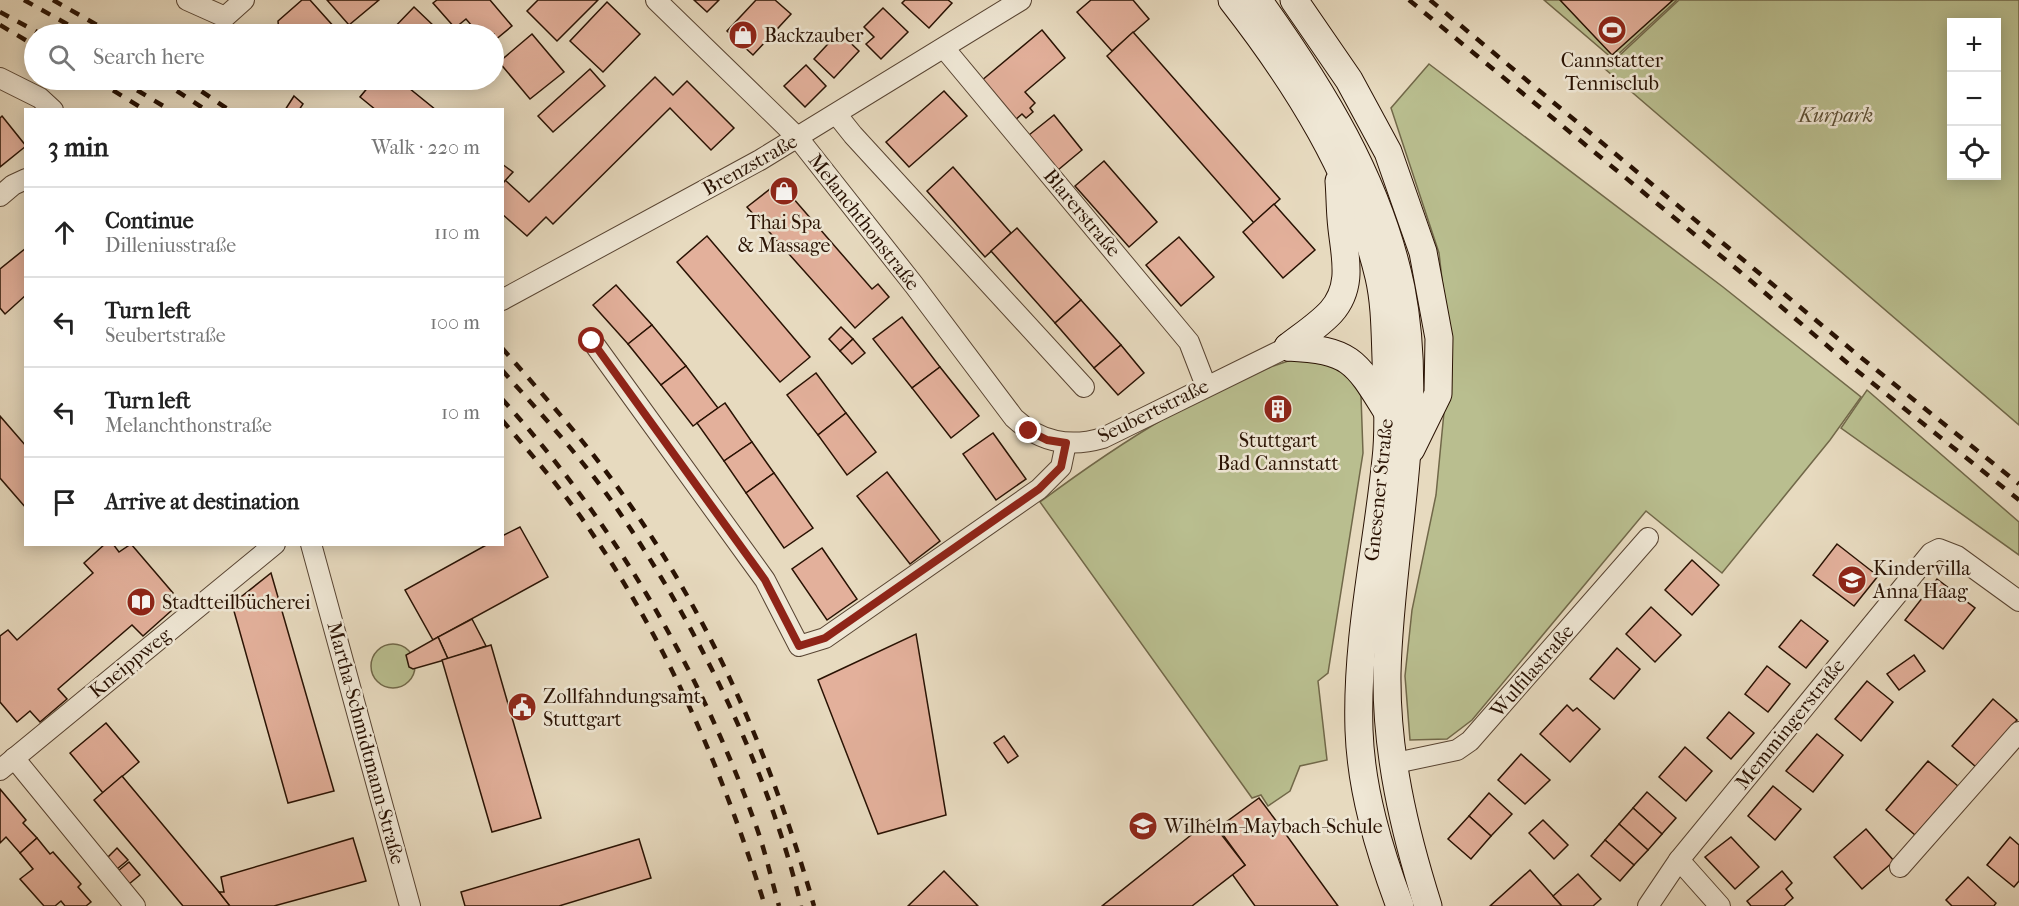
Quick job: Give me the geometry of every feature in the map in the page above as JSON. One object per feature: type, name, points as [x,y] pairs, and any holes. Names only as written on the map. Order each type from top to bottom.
[{"type":"main road","name":"Gnesener Straße","points":[[1232,0],[1263,40],[1294,88],[1339,168],[1355,200],[1379,278],[1384,320],[1388,414],[1386,457],[1365,605],[1359,730],[1362,778],[1400,906]]},
{"type":"main road","name":"Gnesener Straße","points":[[1258,0],[1330,110],[1351,147],[1376,203],[1393,253],[1407,332],[1409,382],[1407,455],[1392,595],[1387,674],[1391,764],[1411,852],[1428,906]]},
{"type":"main road","points":[[1294,0],[1349,80],[1388,152],[1423,252],[1439,338],[1438,394],[1407,455]]},
{"type":"main road","points":[[1288,347],[1331,313],[1340,299],[1346,280],[1347,264],[1341,219],[1339,168]]},
{"type":"main road","points":[[1288,347],[1322,348],[1340,354],[1358,366],[1388,414]]},
{"type":"street","points":[[187,0],[225,17],[244,0]]},
{"type":"street","name":"Melanchthonstraße","points":[[656,0],[798,138],[914,285],[1014,418],[1038,436],[1066,443]]},
{"type":"street","name":"Brenzstraße","points":[[504,299],[798,138],[1021,0]]},
{"type":"street","name":"Blarerstraße","points":[[945,48],[1189,342],[1206,386]]},
{"type":"street","points":[[0,78],[40,98],[51,108]]},
{"type":"street","points":[[837,115],[852,135],[1084,387]]},
{"type":"street","points":[[0,196],[13,185],[24,180]]},
{"type":"street","points":[[592,341],[765,580],[799,646],[825,638],[1039,489],[1061,467],[1066,443]]},
{"type":"street","name":"Seubertstraße","points":[[1066,443],[1103,438],[1288,347]]},
{"type":"street","name":"Wulfilastraße","points":[[1391,764],[1457,750],[1470,741],[1648,538]]},
{"type":"street","name":"Kneippweg","points":[[7,764],[273,546]]},
{"type":"street","name":"Martha-Schmidtmann-Straße","points":[[312,546],[410,906]]},
{"type":"street","name":"Memmingerstraße","points":[[1648,906],[1679,860],[1921,563],[1939,549],[1957,556],[2019,601]]},
{"type":"street","points":[[1900,867],[2019,732]]},
{"type":"street","points":[[7,764],[135,906]]},
{"type":"street","points":[[1679,860],[1720,906]]},
{"type":"green space","name":"Cannstatter Tennisclub","points":[[1544,0],[1677,0],[1613,59]]},
{"type":"green space","name":"Kurpark","points":[[1679,0],[2019,0],[2019,425],[1605,69]]},
{"type":"green space","points":[[1429,64],[1723,287],[1861,397],[1830,440],[1722,573],[1646,511],[1472,720],[1447,739],[1410,740],[1405,676],[1412,610],[1436,495],[1450,350],[1439,253],[1391,108]]},
{"type":"green space","points":[[1308,355],[1350,372],[1361,396],[1363,453],[1328,673],[1318,681],[1327,760],[1300,766],[1290,791],[1268,806],[1261,795],[1252,798],[1040,502],[1101,458],[1168,416],[1237,381],[1272,366]]},
{"type":"green space","points":[[1867,390],[2019,522],[2019,555],[1841,428]]},
{"type":"green space","points":[[393,644],[402,645],[409,650],[414,657],[414,675],[409,682],[402,687],[393,688],[384,687],[377,682],[372,675],[371,666],[372,657],[377,650],[384,645]]},
{"type":"building","points":[[302,0],[310,0],[331,24],[278,24],[278,21]]},
{"type":"building","points":[[327,0],[379,0],[350,24]]},
{"type":"building","points":[[437,0],[490,0],[512,26],[504,33],[504,24],[470,24],[466,19],[460,24],[451,24],[433,3]]},
{"type":"building","points":[[538,0],[598,0],[557,41],[527,11]]},
{"type":"building","points":[[694,0],[719,0],[707,12]]},
{"type":"building","points":[[756,0],[775,0],[791,14],[753,55],[727,31]]},
{"type":"building","points":[[905,0],[948,0],[952,3],[929,28],[902,3]]},
{"type":"building","points":[[1091,0],[1133,0],[1149,19],[1112,51],[1077,12]]},
{"type":"building","name":"Cannstatter Tennisclub","points":[[1560,0],[1673,0],[1612,55]]},
{"type":"building","points":[[607,2],[640,34],[603,72],[570,41]]},
{"type":"building","points":[[414,7],[432,24],[398,24]]},
{"type":"building","points":[[883,8],[908,32],[881,59],[866,44],[874,37],[864,27]]},
{"type":"building","points":[[1042,30],[1065,58],[1025,92],[1035,103],[1030,108],[1033,112],[1026,118],[1022,114],[1014,121],[981,81]]},
{"type":"building","points":[[839,32],[859,51],[834,78],[814,59]]},
{"type":"building","points":[[1133,32],[1280,199],[1254,223],[1107,56]]},
{"type":"building","points":[[532,34],[564,72],[530,99],[504,68],[504,58]]},
{"type":"building","points":[[806,65],[826,86],[805,107],[784,86]]},
{"type":"building","points":[[590,69],[605,86],[553,132],[538,116]]},
{"type":"building","points":[[655,77],[673,95],[687,81],[734,128],[711,150],[670,108],[553,224],[546,217],[527,236],[504,216],[505,180],[529,202]]},
{"type":"building","points":[[366,90],[411,90],[434,108],[374,108],[360,97]]},
{"type":"building","points":[[944,91],[967,116],[909,167],[886,142]]},
{"type":"building","points":[[294,96],[303,104],[300,108],[286,108]]},
{"type":"building","points":[[1054,115],[1082,150],[1058,170],[1029,135]]},
{"type":"building","points":[[2,116],[24,144],[24,148],[0,167],[0,118]]},
{"type":"building","points":[[1104,161],[1157,222],[1129,247],[1075,186]]},
{"type":"building","points":[[504,165],[513,172],[504,182]]},
{"type":"building","points":[[953,167],[1011,233],[985,257],[927,191]]},
{"type":"building","points":[[779,182],[872,289],[878,284],[889,297],[855,328],[747,207]]},
{"type":"building","points":[[1274,204],[1315,250],[1283,278],[1243,232]]},
{"type":"building","points":[[1017,228],[1081,300],[1055,323],[991,251]]},
{"type":"building","points":[[707,236],[810,357],[780,382],[677,262]]},
{"type":"building","points":[[1179,237],[1214,277],[1181,306],[1146,265]]},
{"type":"building","points":[[24,250],[24,297],[5,314],[0,308],[0,269]]},
{"type":"building","points":[[616,285],[652,325],[628,344],[593,305]]},
{"type":"building","points":[[1081,300],[1121,345],[1094,368],[1055,323]]},
{"type":"building","points":[[902,317],[940,367],[912,388],[873,339]]},
{"type":"building","points":[[652,325],[686,366],[661,385],[628,344]]},
{"type":"building","points":[[841,327],[853,339],[840,351],[829,339]]},
{"type":"building","points":[[853,339],[865,353],[852,364],[840,351]]},
{"type":"building","points":[[1121,345],[1144,373],[1118,395],[1094,368]]},
{"type":"building","points":[[686,366],[718,408],[693,426],[661,385]]},
{"type":"building","points":[[940,367],[979,416],[951,438],[912,388]]},
{"type":"building","points":[[816,373],[846,413],[818,435],[787,395]]},
{"type":"building","name":"Stuttgart Bad Cannstatt","points":[[1281,400],[1286,415],[1275,418],[1271,403]]},
{"type":"building","points":[[725,403],[752,442],[724,461],[697,423]]},
{"type":"building","points":[[846,413],[876,452],[847,475],[818,435]]},
{"type":"building","points":[[0,416],[24,444],[24,506],[0,478]]},
{"type":"building","points":[[993,433],[1026,479],[996,500],[963,454]]},
{"type":"building","points":[[752,442],[774,473],[746,493],[724,461]]},
{"type":"building","points":[[887,472],[940,541],[910,564],[857,496]]},
{"type":"building","points":[[774,473],[813,528],[784,548],[746,493]]},
{"type":"building","points":[[520,527],[548,577],[433,640],[405,590],[484,546],[504,546],[504,535]]},
{"type":"building","points":[[1837,544],[1878,576],[1854,606],[1813,575]]},
{"type":"building","points":[[103,546],[114,546],[119,552],[128,546],[133,546],[173,593],[163,602],[171,611],[143,636],[132,625],[58,689],[67,699],[40,722],[30,711],[17,722],[0,702],[0,636],[8,630],[17,640],[93,573],[84,563]]},
{"type":"building","points":[[822,548],[857,599],[827,620],[792,569]]},
{"type":"building","points":[[1692,560],[1719,585],[1692,615],[1665,590]]},
{"type":"building","points":[[271,573],[334,791],[288,803],[232,604]]},
{"type":"building","points":[[1937,579],[1975,608],[1943,649],[1905,620]]},
{"type":"building","points":[[1651,607],[1681,635],[1655,662],[1626,634]]},
{"type":"building","points":[[472,619],[486,646],[448,659],[438,637]]},
{"type":"building","points":[[1801,620],[1828,641],[1806,668],[1779,647]]},
{"type":"building","points":[[916,634],[946,815],[878,834],[818,680]]},
{"type":"building","points":[[438,637],[448,659],[413,669],[409,667],[406,655]]},
{"type":"building","points":[[491,645],[541,818],[492,832],[442,660]]},
{"type":"building","points":[[1617,648],[1640,669],[1614,699],[1590,679]]},
{"type":"building","points":[[1914,655],[1925,671],[1899,690],[1887,674]]},
{"type":"building","points":[[1767,666],[1790,684],[1768,712],[1745,694]]},
{"type":"building","points":[[1867,681],[1893,702],[1861,741],[1835,719]]},
{"type":"building","points":[[1993,699],[2017,720],[1976,767],[1952,746]]},
{"type":"building","points":[[1567,705],[1573,711],[1577,708],[1600,729],[1570,762],[1540,734]]},
{"type":"building","points":[[1729,712],[1754,733],[1731,759],[1707,738]]},
{"type":"building","points":[[106,723],[139,762],[103,793],[70,753]]},
{"type":"building","points":[[1817,734],[1843,755],[1813,792],[1786,771]]},
{"type":"building","points":[[1004,736],[1018,756],[1008,763],[994,743]]},
{"type":"building","points":[[1685,747],[1712,771],[1686,801],[1659,777]]},
{"type":"building","points":[[1521,754],[1550,780],[1525,804],[1498,780]]},
{"type":"building","points":[[1928,761],[1958,786],[1915,835],[1886,810]]},
{"type":"building","points":[[122,776],[230,906],[183,906],[94,800]]},
{"type":"building","points":[[1773,786],[1801,809],[1775,840],[1748,816]]},
{"type":"building","points":[[0,789],[26,820],[23,823],[37,838],[20,853],[6,837],[0,843]]},
{"type":"building","points":[[1647,792],[1676,818],[1662,834],[1633,808]]},
{"type":"building","points":[[1489,793],[1512,814],[1491,836],[1469,816]]},
{"type":"building","points":[[1259,798],[1338,906],[1255,906],[1232,874],[1245,865],[1218,828]]},
{"type":"building","points":[[1633,808],[1662,834],[1648,850],[1619,824]]},
{"type":"building","points":[[1469,816],[1491,836],[1471,859],[1448,839]]},
{"type":"building","points":[[1210,820],[1245,865],[1192,906],[1102,906]]},
{"type":"building","points":[[1543,820],[1568,845],[1554,859],[1529,833]]},
{"type":"building","points":[[1619,824],[1648,850],[1634,865],[1605,840]]},
{"type":"building","points":[[1866,829],[1894,861],[1862,889],[1834,857]]},
{"type":"building","points":[[1731,837],[1759,867],[1735,889],[1705,857]]},
{"type":"building","points":[[2010,837],[2019,845],[2019,881],[2014,887],[1987,865]]},
{"type":"building","points":[[37,838],[50,854],[53,852],[81,884],[78,887],[91,902],[86,906],[65,906],[61,901],[55,906],[44,906],[20,879],[33,869],[20,853]]},
{"type":"building","points":[[353,838],[366,881],[274,906],[230,906],[219,892],[224,892],[221,877]]},
{"type":"building","points":[[639,839],[651,878],[559,906],[465,906],[461,892]]},
{"type":"building","points":[[1605,840],[1634,865],[1620,881],[1591,856]]},
{"type":"building","points":[[117,848],[128,860],[117,869],[107,858]]},
{"type":"building","points":[[129,862],[140,875],[129,884],[118,871]]},
{"type":"building","points":[[1530,870],[1562,906],[1490,906]]},
{"type":"building","points":[[944,871],[978,906],[908,906]]},
{"type":"building","points":[[1782,871],[1792,883],[1786,889],[1793,898],[1784,906],[1751,906],[1747,901]]},
{"type":"building","points":[[1578,874],[1601,899],[1593,906],[1562,906],[1553,896]]},
{"type":"building","points":[[1968,877],[1996,903],[1994,906],[1952,906],[1946,900]]},
{"type":"railway","points":[[24,0],[67,24]]},
{"type":"railway","points":[[53,0],[95,24]]},
{"type":"railway","points":[[1409,0],[1738,270],[1851,366],[2019,500]]},
{"type":"railway","points":[[1430,0],[1859,356],[2019,484]]},
{"type":"railway","points":[[0,12],[24,25]]},
{"type":"railway","points":[[0,25],[24,39]]},
{"type":"railway","points":[[112,90],[142,108]]},
{"type":"railway","points":[[137,90],[167,108]]},
{"type":"railway","points":[[175,90],[203,108]]},
{"type":"railway","points":[[200,90],[226,108]]},
{"type":"railway","points":[[504,350],[563,418],[621,492],[653,540],[711,639],[736,691],[779,797],[814,906]]},
{"type":"railway","points":[[504,372],[587,468],[613,503],[672,595],[725,696],[749,749],[787,854],[801,906]]},
{"type":"railway","points":[[504,401],[580,495],[616,546],[680,653],[733,765],[759,833],[779,906]]},
{"type":"railway","points":[[504,422],[585,523],[615,568],[667,660],[731,806],[765,906]]},
{"type":"place","name":"Cannstatter Tennisclub","points":[[1612,30]]},
{"type":"place","name":"Backzauber","points":[[743,35]]},
{"type":"place","name":"Thai Spa & Massage","points":[[784,191]]},
{"type":"place","name":"Stuttgart Bad Cannstatt","points":[[1278,409]]},
{"type":"place","name":"Kindervilla Anna Haag","points":[[1852,580]]},
{"type":"place","name":"Stadtteilbücherei","points":[[141,602]]},
{"type":"place","name":"Zollfahndungsamt Stuttgart","points":[[522,707]]},
{"type":"place","name":"Wilhelm-Maybach-Schule","points":[[1143,826]]},
{"type":"route","points":[[592,341],[765,580],[799,646],[825,638],[1039,489],[1061,467],[1066,443],[1047,440],[1029,431]]}]
